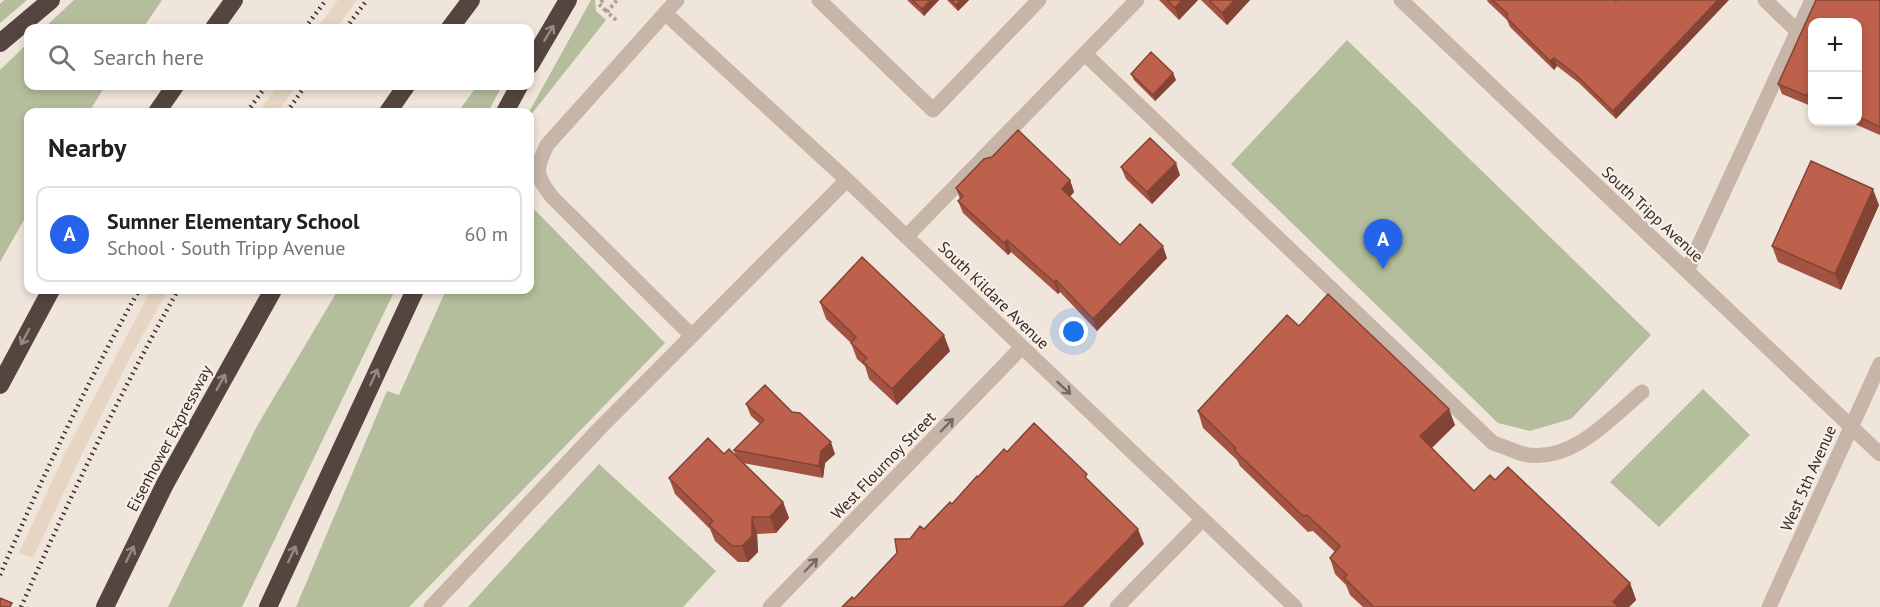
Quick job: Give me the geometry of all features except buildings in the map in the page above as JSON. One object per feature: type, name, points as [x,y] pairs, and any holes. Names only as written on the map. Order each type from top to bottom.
[{"type":"highway","points":[[0,43],[51,0]]},
{"type":"highway","points":[[217,24],[234,0]]},
{"type":"highway","points":[[453,24],[471,0]]},
{"type":"highway","points":[[534,59],[568,0]]},
{"type":"highway","points":[[160,108],[171,90]]},
{"type":"highway","points":[[391,108],[403,90]]},
{"type":"highway","points":[[508,108],[517,90]]},
{"type":"highway","points":[[0,385],[49,294]]},
{"type":"highway","name":"Eisenhower Expressway","points":[[105,607],[165,484],[271,294]]},
{"type":"highway","points":[[268,607],[413,294]]},
{"type":"street","points":[[677,0],[547,145],[538,164],[540,179],[552,197],[692,336]]},
{"type":"street","points":[[819,0],[933,110],[1039,0]]},
{"type":"street","points":[[906,237],[1137,0]]},
{"type":"street","name":"South Tripp Avenue","points":[[1401,0],[1880,454]]},
{"type":"street","points":[[1765,0],[1797,31]]},
{"type":"street","points":[[1687,272],[1812,0]]},
{"type":"street","name":"South Kildare Avenue","points":[[665,13],[847,180],[1295,607]]},
{"type":"street","points":[[1085,54],[1493,443],[1528,455],[1560,452],[1591,435],[1642,392]]},
{"type":"street","points":[[431,607],[602,426],[847,180]]},
{"type":"street","name":"West Flournoy Street","points":[[770,607],[1022,347]]},
{"type":"street","name":"West 5th Avenue","points":[[1769,607],[1880,364]]},
{"type":"street","points":[[1117,607],[1203,519]]},
{"type":"path","points":[[603,0],[599,4],[615,20]]},
{"type":"path","points":[[607,12],[617,0]]},
{"type":"green space","points":[[4,0],[27,0],[0,23],[0,4]]},
{"type":"green space","points":[[74,0],[162,0],[146,24],[48,24]]},
{"type":"green space","points":[[591,0],[595,0],[596,11],[606,20],[534,111],[534,108],[531,108]]},
{"type":"green space","points":[[1347,40],[1651,335],[1571,419],[1530,431],[1498,423],[1231,164]]},
{"type":"green space","points":[[24,47],[24,90],[103,90],[91,108],[24,108],[24,220],[0,262],[0,70]]},
{"type":"green space","points":[[474,90],[500,90],[490,108],[461,108]]},
{"type":"green space","points":[[534,209],[665,343],[409,607],[296,607],[387,391],[399,395],[444,294],[534,294]]},
{"type":"green space","points":[[336,294],[393,294],[242,607],[168,607],[257,426]]},
{"type":"green space","points":[[1703,389],[1750,435],[1659,527],[1610,482]]},
{"type":"green space","points":[[599,464],[716,571],[683,607],[468,607]]},
{"type":"shaded area","points":[[338,0],[357,0],[339,24],[320,24]]},
{"type":"shaded area","points":[[274,90],[293,90],[281,108],[262,108]]},
{"type":"shaded area","points":[[149,294],[166,294],[132,354],[33,558],[19,553],[67,449]]},
{"type":"railway","points":[[308,24],[326,0]]},
{"type":"railway","points":[[349,24],[367,0]]},
{"type":"railway","points":[[250,108],[263,90]]},
{"type":"railway","points":[[290,108],[302,90]]},
{"type":"railway","points":[[0,575],[66,431],[137,294]]},
{"type":"railway","points":[[21,607],[96,447],[176,294]]},
{"type":"place","name":"Sumner Elementary School","points":[[1383,269]]}]
